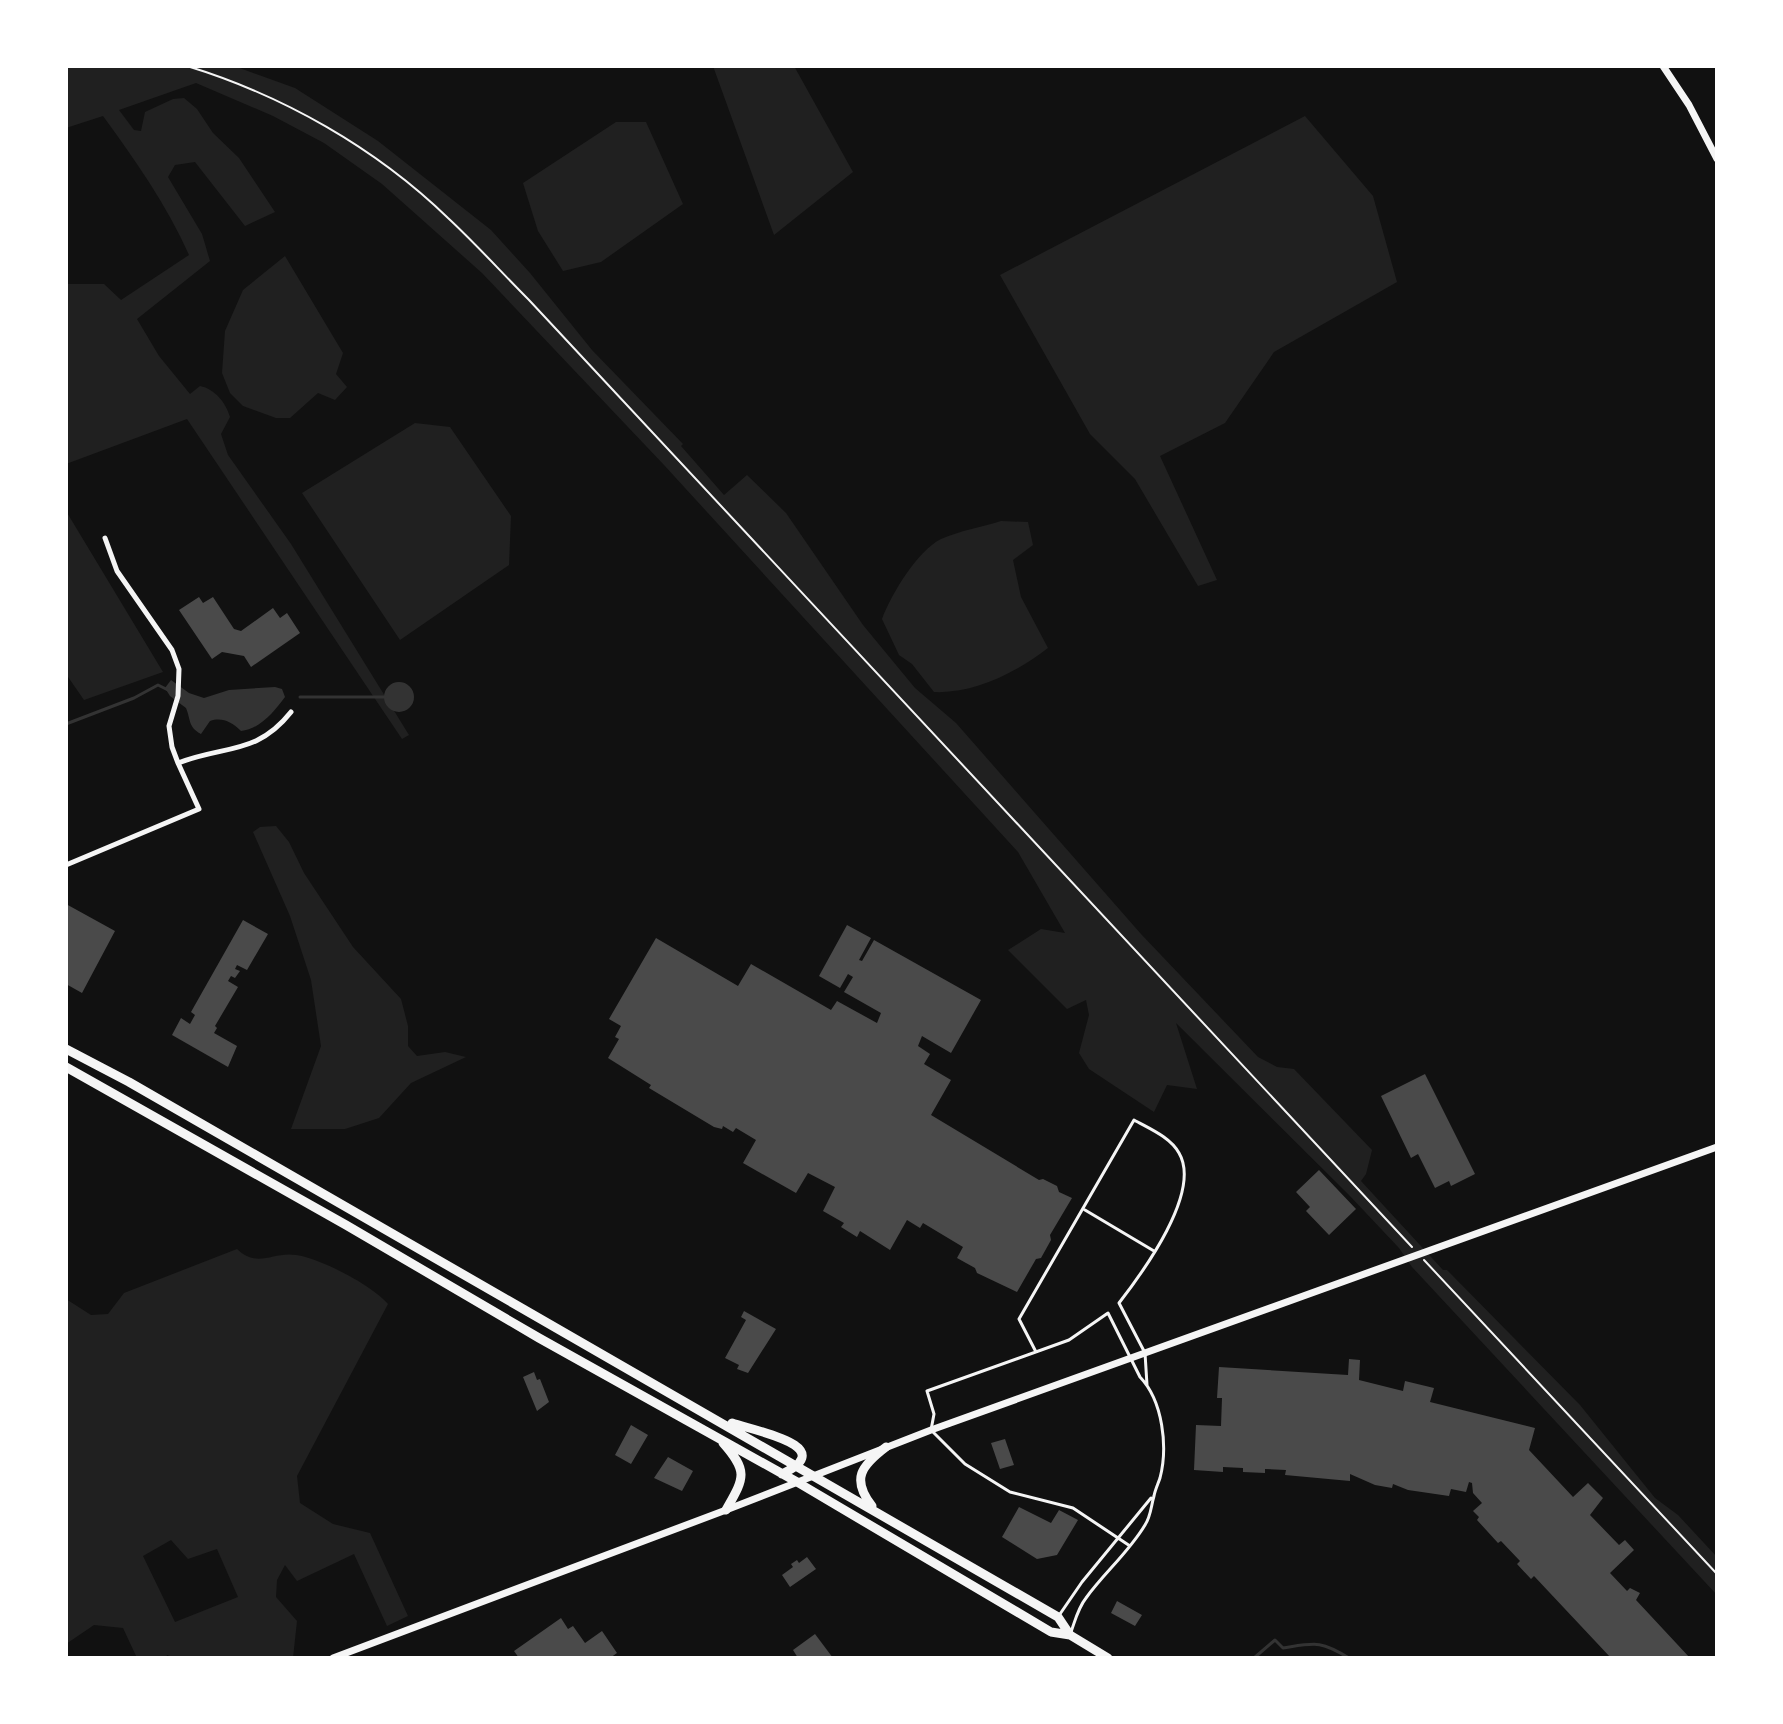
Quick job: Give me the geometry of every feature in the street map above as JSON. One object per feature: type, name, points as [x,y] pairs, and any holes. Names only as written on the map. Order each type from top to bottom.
[{"type":"highway","points":[[66,1049],[129,1082],[874,1509],[1058,1617],[1070,1635]]},
{"type":"highway","points":[[66,1067],[797,1482],[1051,1632],[1070,1635],[1108,1658]]},
{"type":"highway","points":[[708,1414],[793,1441],[801,1450],[801,1458],[782,1474]]},
{"type":"highway","points":[[718,1438],[742,1469],[741,1483],[726,1510]]},
{"type":"highway","points":[[874,1509],[863,1494],[861,1477],[871,1458],[886,1447]]},
{"type":"main road","points":[[1663,66],[1689,105],[1717,159]]},
{"type":"main road","points":[[333,1658],[931,1430],[1717,1147]]},
{"type":"street","points":[[66,865],[199,809],[178,763],[170,735],[180,681],[179,669],[172,650],[117,571],[105,538]]},
{"type":"street","points":[[178,763],[211,751],[254,744],[276,729],[291,712]]},
{"type":"lane","points":[[1036,1352],[1019,1319],[1134,1120],[1164,1138],[1178,1151],[1185,1176],[1181,1202],[1140,1276],[1119,1303],[1145,1353],[1147,1385]]},
{"type":"lane","points":[[1083,1209],[1154,1251]]},
{"type":"lane","points":[[1070,1635],[1084,1600],[1130,1546],[1147,1523],[1160,1476],[1160,1416],[1108,1313],[1069,1340],[927,1391],[934,1414],[931,1430],[962,1460],[1010,1492],[1073,1508],[1130,1546]]},
{"type":"lane","points":[[1051,1632],[1082,1582],[1154,1495]]},
{"type":"path","points":[[187,66],[221,76],[282,103],[340,136],[397,174],[447,216],[529,300],[1414,1249]]},
{"type":"path","points":[[1427,1263],[1717,1574]]},
{"type":"shaded area","points":[[66,66],[234,66],[295,88],[378,141],[491,230],[592,350],[683,444],[681,446],[724,495],[747,475],[786,513],[863,625],[915,688],[956,723],[1141,934],[1258,1057],[1277,1067],[1294,1069],[1372,1150],[1361,1181],[1443,1270],[1447,1270],[1580,1405],[1655,1498],[1678,1515],[1717,1557],[1717,1595],[1349,1195],[1176,1023],[1197,1089],[1167,1085],[1154,1112],[1089,1069],[1079,1053],[1089,1015],[1086,1000],[1067,1009],[1008,950],[1041,929],[1065,933],[1018,852],[664,465],[482,273],[382,184],[324,143],[273,116],[196,83],[119,110],[134,130],[141,131],[145,112],[173,99],[184,98],[239,158],[275,212],[245,226],[195,162],[175,165],[168,177],[202,234],[210,261],[137,319],[159,356],[190,394],[200,386],[215,393],[223,402],[230,417],[221,434],[228,455],[291,544],[409,735],[402,739],[187,419],[66,464],[66,284],[104,284],[121,300],[189,255],[161,201],[103,116],[66,128]]},
{"type":"shaded area","points":[[713,66],[794,66],[853,172],[774,235]]},
{"type":"shaded area","points":[[1305,116],[1373,196],[1397,282],[1274,352],[1225,423],[1160,456],[1217,580],[1198,586],[1135,479],[1090,434],[1000,275]]},
{"type":"shaded area","points":[[616,122],[646,122],[683,204],[601,262],[563,271],[538,231],[523,183]]},
{"type":"shaded area","points":[[285,256],[343,353],[336,374],[347,387],[335,400],[318,393],[290,418],[276,418],[243,406],[230,393],[222,373],[225,331],[243,290]]},
{"type":"shaded area","points":[[415,423],[450,427],[511,516],[509,565],[400,640],[302,493]]},
{"type":"shaded area","points":[[66,511],[163,672],[84,700],[66,674]]},
{"type":"shaded area","points":[[1001,521],[1028,522],[1033,545],[1013,560],[1021,597],[1048,648],[994,680],[949,692],[934,692],[912,664],[899,655],[882,619],[906,574],[932,545],[948,536]]},
{"type":"shaded area","points":[[171,680],[189,693],[204,698],[229,690],[275,687],[282,689],[285,697],[271,714],[248,730],[241,731],[227,721],[214,720],[201,734],[192,726],[186,708],[165,688]]},
{"type":"shaded area","points":[[399,682],[405,683],[413,691],[413,703],[405,711],[399,712],[393,711],[385,703],[384,697],[385,691],[393,683]]},
{"type":"shaded area","points":[[276,826],[353,947],[401,999],[408,1026],[408,1046],[417,1056],[445,1052],[466,1057],[411,1083],[379,1118],[345,1129],[291,1129],[321,1046],[311,980],[290,916],[253,832],[260,827]]},
{"type":"shaded area","points":[[237,1249],[252,1258],[288,1254],[318,1261],[359,1281],[388,1304],[297,1476],[300,1503],[333,1524],[370,1533],[408,1616],[387,1626],[354,1554],[297,1581],[285,1565],[277,1580],[276,1597],[297,1621],[293,1658],[175,1658],[167,1655],[166,1658],[137,1658],[123,1628],[94,1625],[66,1644],[66,1299],[91,1315],[108,1314],[124,1293]],"holes":[[[171,1540],[188,1559],[217,1549],[238,1597],[175,1622],[143,1556]]]},
{"type":"building","points":[[199,597],[203,603],[213,597],[234,629],[241,631],[273,608],[280,618],[287,613],[300,633],[251,667],[244,656],[222,652],[212,659],[179,610]]},
{"type":"building","points":[[66,904],[115,931],[82,993],[66,984]]},
{"type":"building","points":[[243,920],[268,934],[247,970],[237,965],[235,969],[240,971],[228,981],[238,987],[214,1033],[237,1046],[228,1067],[172,1035],[181,1018],[190,1024],[195,1015],[191,1012]]},
{"type":"building","points":[[847,925],[871,938],[859,960],[862,961],[874,940],[981,1000],[951,1053],[922,1036],[918,1046],[930,1054],[924,1064],[951,1080],[931,1115],[1039,1180],[1057,1186],[1059,1192],[1072,1198],[1050,1235],[1051,1240],[1041,1258],[1036,1259],[1017,1292],[977,1273],[975,1268],[957,1258],[963,1247],[923,1223],[920,1228],[907,1220],[890,1250],[860,1231],[857,1237],[841,1227],[844,1223],[823,1211],[835,1187],[808,1173],[796,1193],[743,1163],[756,1140],[736,1128],[733,1132],[723,1126],[722,1129],[714,1127],[649,1088],[651,1085],[608,1058],[619,1039],[615,1037],[621,1026],[609,1019],[656,938],[738,986],[751,964],[831,1010],[837,1001],[877,1023],[881,1013],[844,992],[853,977],[848,974],[840,988],[819,976]]},
{"type":"building","points":[[1425,1074],[1475,1174],[1451,1186],[1449,1181],[1435,1188],[1418,1154],[1411,1158],[1381,1096]]},
{"type":"building","points":[[1319,1170],[1356,1209],[1329,1235],[1306,1211],[1310,1207],[1296,1192]]},
{"type":"building","points":[[744,1311],[776,1329],[748,1373],[737,1369],[739,1365],[725,1358],[746,1320],[741,1317]]},
{"type":"building","points":[[1349,1359],[1360,1360],[1359,1380],[1403,1391],[1405,1381],[1434,1388],[1430,1402],[1535,1428],[1529,1450],[1573,1497],[1588,1483],[1603,1498],[1590,1515],[1619,1545],[1625,1540],[1634,1550],[1610,1573],[1627,1591],[1630,1588],[1640,1593],[1636,1600],[1690,1658],[1611,1658],[1534,1576],[1531,1579],[1517,1564],[1520,1561],[1501,1541],[1498,1543],[1477,1520],[1479,1517],[1473,1511],[1482,1503],[1473,1493],[1472,1483],[1469,1482],[1466,1492],[1451,1489],[1449,1496],[1408,1490],[1393,1484],[1392,1488],[1375,1485],[1350,1474],[1350,1481],[1285,1475],[1286,1470],[1243,1472],[1243,1468],[1223,1467],[1223,1472],[1194,1470],[1196,1425],[1221,1426],[1222,1398],[1217,1398],[1219,1367],[1348,1375]]},
{"type":"building","points":[[534,1372],[549,1402],[537,1411],[523,1377]]},
{"type":"building","points":[[631,1425],[648,1435],[631,1464],[615,1455]]},
{"type":"building","points":[[1005,1439],[1014,1465],[1000,1469],[991,1443]]},
{"type":"building","points":[[668,1457],[693,1471],[682,1491],[654,1478]]},
{"type":"building","points":[[1019,1507],[1051,1523],[1059,1510],[1078,1520],[1057,1555],[1037,1559],[1002,1537]]},
{"type":"building","points":[[807,1557],[816,1569],[790,1587],[782,1575],[793,1567],[791,1564]]},
{"type":"building","points":[[1117,1601],[1142,1615],[1135,1626],[1111,1613]]},
{"type":"building","points":[[561,1618],[568,1629],[573,1626],[585,1643],[602,1631],[617,1653],[610,1658],[519,1658],[514,1651]]},
{"type":"building","points":[[815,1634],[833,1658],[798,1658],[793,1650]]},
{"type":"waterway","points":[[66,724],[134,698],[158,685],[168,690]]},
{"type":"waterway","points":[[300,697],[385,697]]},
{"type":"waterway","points":[[1254,1658],[1275,1640],[1283,1648],[1310,1644],[1324,1646],[1349,1658]]}]
